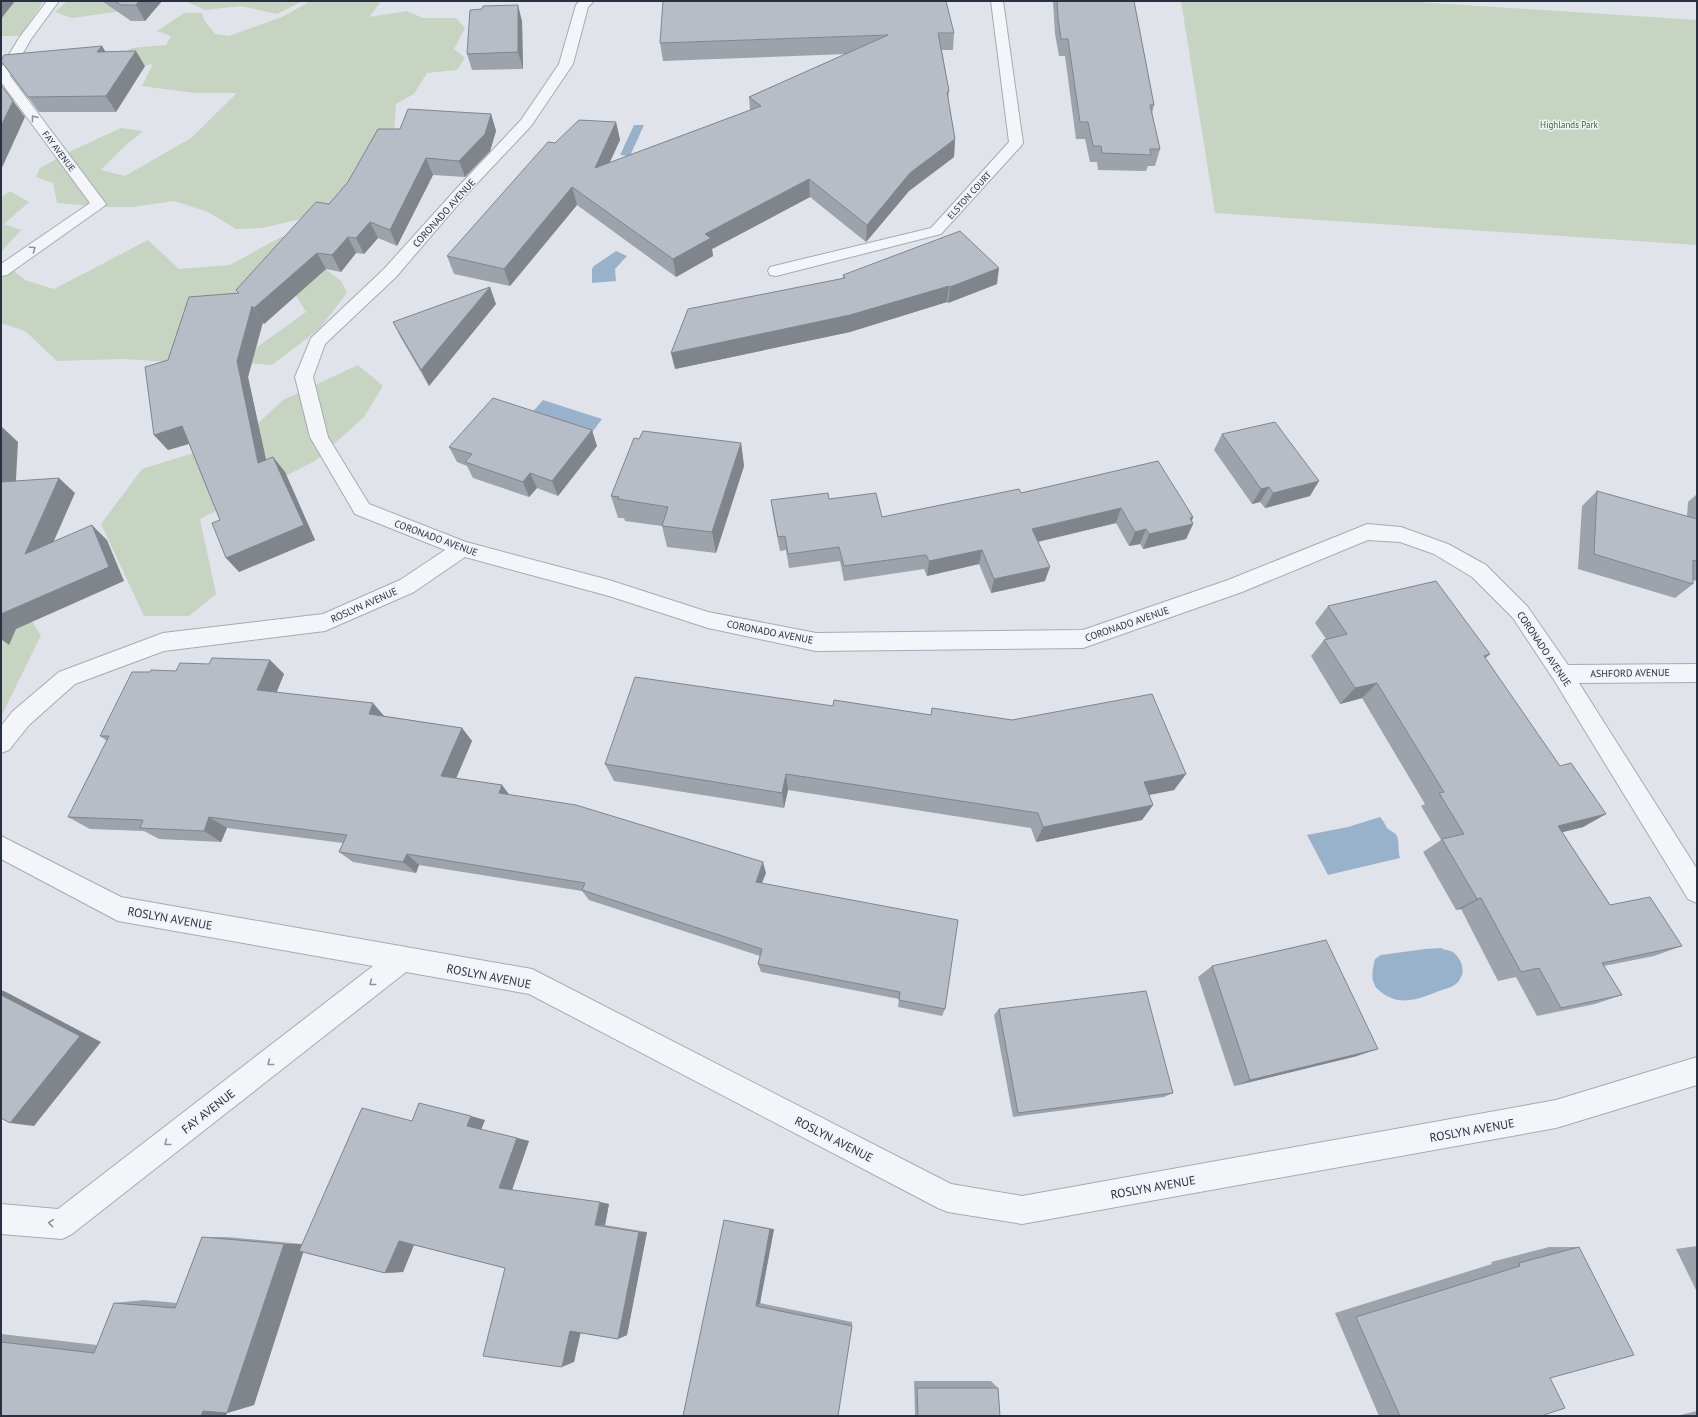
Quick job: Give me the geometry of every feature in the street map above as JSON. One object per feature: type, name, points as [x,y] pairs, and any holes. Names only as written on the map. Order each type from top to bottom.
[{"type":"street","name":"FAY AVENUE","points":[[1,271],[98,204],[3,76],[25,38],[53,1]]},
{"type":"street","name":"CORONADO AVENUE","points":[[588,1],[582,5],[566,64],[526,123],[462,191],[390,273],[317,342],[304,377],[319,437],[362,509],[462,549],[609,588],[708,620],[816,642],[1082,639],[1235,586],[1367,532],[1401,535],[1441,549],[1479,571],[1520,612],[1562,674],[1697,891]]},
{"type":"street","name":"ELSTON COURT","points":[[776,271],[936,231],[1016,142],[997,1]]},
{"type":"street","name":"ROSLYN AVENUE","points":[[1,743],[21,718],[67,678],[163,642],[325,622],[407,586],[462,549]]},
{"type":"street","name":"ASHFORD AVENUE","points":[[1562,674],[1697,673]]},
{"type":"street","name":"ROSLYN AVENUE","points":[[1,847],[118,909],[532,982],[948,1198],[1022,1210],[1556,1114],[1697,1071]]},
{"type":"street","name":"FAY AVENUE","points":[[1,1219],[62,1224],[403,959]]},
{"type":"green space","points":[[1,1],[44,1],[20,36],[1,36]]},
{"type":"green space","points":[[67,1],[146,1],[123,11],[72,18],[55,12]]},
{"type":"green space","points":[[185,1],[301,2],[277,14],[241,6],[205,10]]},
{"type":"green space","points":[[311,1],[376,1],[380,3],[369,17],[407,11],[423,18],[456,18],[465,28],[454,49],[465,58],[457,70],[427,73],[414,94],[396,104],[394,134],[354,191],[314,216],[262,228],[236,229],[208,212],[174,201],[132,207],[106,207],[57,203],[53,183],[36,177],[40,168],[71,151],[121,128],[143,131],[125,146],[101,170],[125,176],[191,138],[237,93],[194,93],[142,86],[153,64],[122,70],[107,62],[132,48],[166,45],[171,36],[157,31],[184,13],[202,13],[204,20],[215,34],[229,36],[282,17]]},
{"type":"green space","name":"Highlands Park","points":[[1181,1],[1402,1],[1697,20],[1697,245],[1215,213]]},
{"type":"green space","points":[[10,191],[29,202],[4,224],[21,230],[1,252],[1,197]]},
{"type":"green space","points":[[283,236],[341,281],[347,293],[319,329],[272,365],[236,362],[306,312],[291,287],[249,288],[205,303],[176,337],[185,363],[124,359],[57,361],[25,331],[1,323],[1,260],[25,280],[54,289],[148,240],[179,269],[230,265]]},
{"type":"green space","points":[[358,365],[383,386],[364,417],[315,461],[200,519],[216,594],[189,616],[144,616],[101,524],[142,469],[242,438],[283,400]]},
{"type":"green space","points":[[16,598],[41,635],[1,717],[1,619]]},
{"type":"water","points":[[634,125],[644,125],[630,156],[620,155]]},
{"type":"water","points":[[616,251],[627,256],[615,269],[616,281],[592,283],[592,269],[594,266]]},
{"type":"water","points":[[543,400],[602,419],[590,435],[529,416]]},
{"type":"water","points":[[1380,817],[1387,828],[1397,836],[1400,858],[1328,875],[1307,835],[1348,827]]},
{"type":"water","points":[[1441,948],[1453,952],[1462,965],[1462,976],[1454,986],[1424,997],[1410,1000],[1388,997],[1377,989],[1373,981],[1372,973],[1375,959],[1381,955]]},
{"type":"building","points":[[115,1],[139,1],[136,5],[121,5]]},
{"type":"building","points":[[663,1],[946,1],[954,33],[938,33],[949,91],[947,92],[955,139],[910,173],[867,225],[809,179],[705,234],[711,238],[673,259],[572,187],[504,269],[447,256],[548,142],[555,143],[579,120],[616,122],[595,168],[761,106],[749,97],[888,35],[660,43]]},
{"type":"building","points":[[1057,1],[1134,1],[1154,105],[1150,105],[1160,149],[1150,149],[1151,155],[1102,153],[1101,146],[1093,146],[1088,122],[1080,122],[1068,39],[1061,39]]},
{"type":"building","points":[[518,5],[518,52],[467,54],[470,10],[482,9],[483,6]]},
{"type":"building","points":[[102,46],[97,52],[136,51],[106,96],[28,97],[1,61],[4,55]]},
{"type":"building","points":[[1,85],[13,101],[1,126]]},
{"type":"building","points":[[408,109],[491,114],[485,134],[459,161],[426,158],[390,230],[370,222],[356,238],[348,237],[332,255],[317,253],[254,308],[252,306],[237,361],[258,463],[273,457],[304,525],[226,558],[212,523],[220,520],[182,426],[154,435],[145,367],[168,360],[189,297],[239,293],[236,290],[316,202],[329,204],[348,182],[378,129],[400,129]]},
{"type":"building","points":[[960,231],[999,268],[950,287],[949,286],[850,315],[671,353],[688,309],[845,278],[843,275]]},
{"type":"building","points":[[490,287],[421,370],[393,322]]},
{"type":"building","points":[[493,398],[592,430],[552,481],[530,473],[523,482],[465,462],[472,454],[449,447]]},
{"type":"building","points":[[1275,422],[1319,481],[1273,493],[1269,487],[1261,489],[1222,434]]},
{"type":"building","points":[[643,431],[741,443],[712,532],[662,526],[668,507],[618,499],[619,497],[611,496],[634,438],[639,439]]},
{"type":"building","points":[[1158,461],[1193,517],[1190,518],[1193,524],[1149,534],[1146,529],[1135,532],[1121,508],[1032,529],[1050,567],[994,579],[982,550],[929,561],[926,555],[844,566],[839,547],[788,554],[785,536],[778,537],[771,500],[828,493],[829,499],[876,493],[882,517],[1019,489],[1021,493]]},
{"type":"building","points":[[59,478],[25,554],[92,525],[109,567],[1,614],[1,482]]},
{"type":"building","points":[[1597,491],[1697,519],[1697,561],[1693,560],[1693,584],[1594,554]]},
{"type":"building","points":[[1436,581],[1490,654],[1484,656],[1560,766],[1571,763],[1606,814],[1558,826],[1610,905],[1650,897],[1682,946],[1602,963],[1622,995],[1561,1008],[1539,968],[1521,972],[1481,898],[1477,899],[1442,839],[1464,834],[1439,793],[1444,792],[1377,683],[1355,688],[1324,640],[1347,634],[1328,606]]},
{"type":"building","points":[[212,658],[270,660],[257,690],[373,703],[369,714],[462,728],[441,776],[502,785],[499,793],[576,805],[763,862],[756,882],[958,920],[945,1009],[899,1000],[900,992],[758,964],[762,949],[582,890],[585,883],[407,854],[403,862],[339,852],[347,835],[209,817],[204,831],[140,828],[143,820],[68,817],[109,736],[100,736],[132,672],[150,672],[151,670],[176,671],[180,663],[209,664]]},
{"type":"building","points":[[635,677],[833,706],[834,700],[931,715],[932,708],[1012,720],[1152,694],[1186,774],[1144,782],[1153,805],[1043,827],[1038,813],[786,774],[782,793],[605,764]]},
{"type":"building","points":[[1326,940],[1378,1049],[1250,1080],[1212,966]]},
{"type":"building","points":[[1146,991],[1173,1093],[1018,1113],[999,1009]]},
{"type":"building","points":[[1,995],[80,1036],[10,1123],[1,1118]]},
{"type":"building","points":[[419,1103],[471,1116],[467,1126],[517,1138],[499,1188],[600,1202],[595,1225],[639,1232],[618,1339],[570,1331],[562,1367],[483,1356],[505,1268],[399,1241],[385,1273],[299,1251],[362,1108],[412,1121]]},
{"type":"building","points":[[724,1220],[770,1229],[756,1306],[852,1326],[838,1416],[683,1416]]},
{"type":"building","points":[[202,1237],[284,1244],[227,1413],[203,1411],[201,1416],[1,1416],[1,1342],[94,1353],[114,1303],[175,1308]]},
{"type":"building","points":[[1579,1247],[1634,1355],[1550,1378],[1565,1408],[1541,1416],[1400,1416],[1356,1317],[1520,1266],[1519,1263]]},
{"type":"building","points":[[917,1388],[998,1388],[1000,1416],[918,1416]]}]
